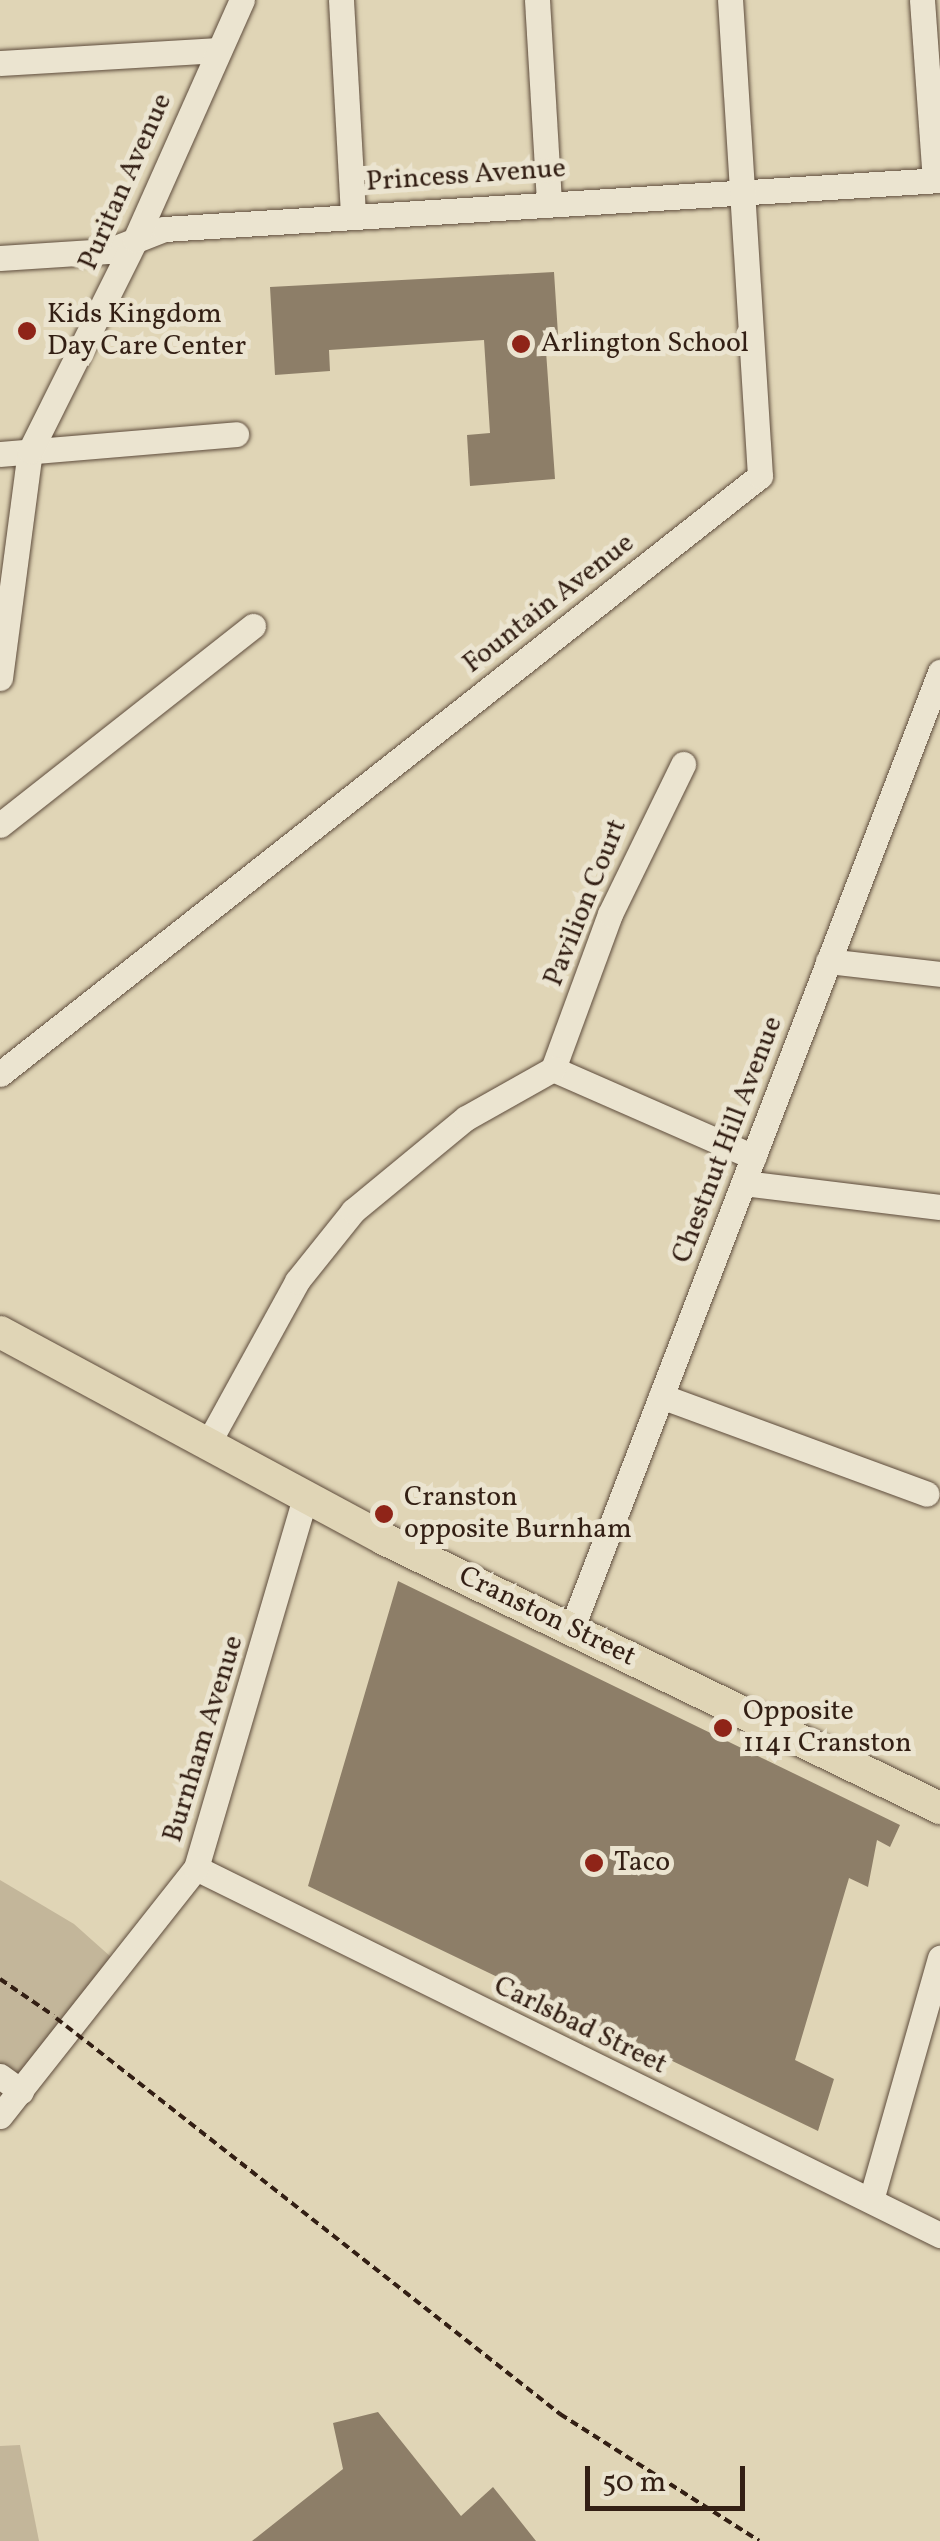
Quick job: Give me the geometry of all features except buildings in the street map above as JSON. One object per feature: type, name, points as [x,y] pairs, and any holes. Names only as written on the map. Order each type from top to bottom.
[{"type":"main road","name":"Cranston Street","points":[[0,1332],[304,1497],[940,1808]]},
{"type":"street","name":"Puritan Avenue","points":[[0,678],[30,452],[135,240],[242,0]]},
{"type":"street","points":[[341,0],[353,214]]},
{"type":"street","points":[[537,0],[549,200]]},
{"type":"street","name":"Fountain Avenue","points":[[0,1074],[760,476],[745,190],[730,0]]},
{"type":"street","points":[[922,0],[938,180]]},
{"type":"street","points":[[0,63],[218,50]]},
{"type":"street","name":"Princess Avenue","points":[[0,258],[108,251],[164,228],[549,200],[938,180]]},
{"type":"street","points":[[0,454],[236,434]]},
{"type":"street","points":[[0,826],[253,626]]},
{"type":"street","name":"Chestnut Hill Avenue","points":[[571,1630],[940,672]]},
{"type":"street","name":"Pavilion Court","points":[[553,1069],[610,914],[683,764]]},
{"type":"street","points":[[828,961],[940,974]]},
{"type":"street","points":[[207,1445],[297,1280],[353,1211],[466,1118],[553,1069],[754,1157]]},
{"type":"street","points":[[744,1183],[940,1207]]},
{"type":"street","points":[[662,1396],[926,1494]]},
{"type":"street","name":"Burnham Avenue","points":[[0,2116],[11,2084],[196,1868],[304,1497]]},
{"type":"street","name":"Carlsbad Street","points":[[196,1868],[940,2234]]},
{"type":"street","points":[[870,2200],[940,1958]]},
{"type":"path","points":[[0,1979],[87,2042],[560,2414],[759,2541]]},
{"type":"shaded area","points":[[0,1880],[74,1924],[120,1965],[25,2089],[0,2075]]},
{"type":"shaded area","points":[[20,2445],[39,2541],[0,2541],[0,2446]]},
{"type":"place","name":"Kids Kingdom Day Care Center","points":[[27,331]]},
{"type":"place","name":"Arlington School","points":[[521,344]]},
{"type":"place","name":"Cranston opposite Burnham","points":[[384,1514]]},
{"type":"place","name":"Opposite 1141 Cranston","points":[[723,1728]]},
{"type":"place","name":"Taco","points":[[594,1863]]}]
